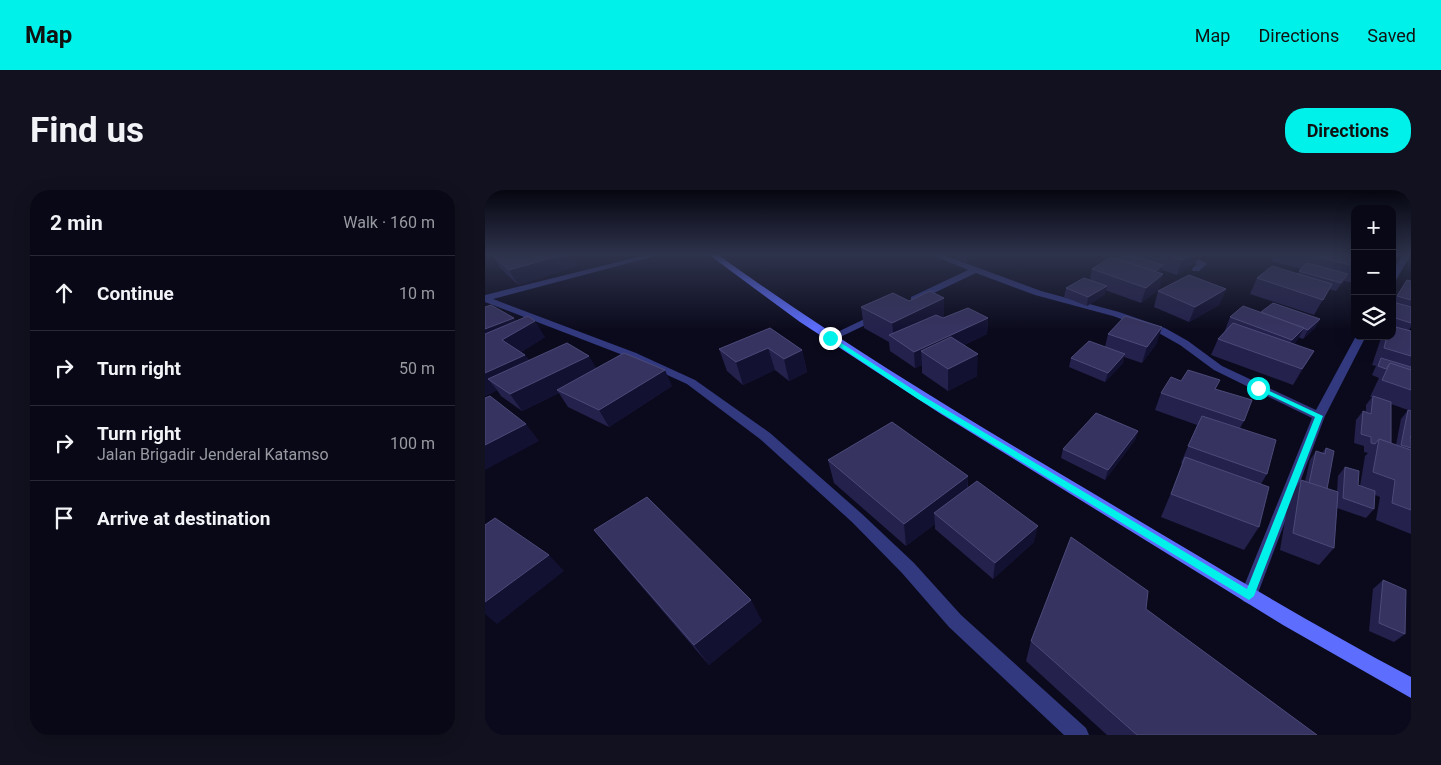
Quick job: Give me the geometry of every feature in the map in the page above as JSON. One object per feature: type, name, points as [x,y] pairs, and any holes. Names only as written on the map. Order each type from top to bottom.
[{"type":"main road","points":[[748,279],[830,338],[920,397],[1329,644],[1411,688]]},
{"type":"street","points":[[485,298],[558,279]]},
{"type":"street","points":[[907,302],[955,279]]},
{"type":"street","points":[[1001,279],[1038,293],[1116,314],[1161,330],[1184,343],[1218,368],[1319,416]]},
{"type":"street","points":[[485,298],[632,355],[691,382],[765,436],[857,518],[908,568],[955,621],[1079,735]]},
{"type":"street","points":[[830,338],[889,310]]},
{"type":"street","points":[[1249,596],[1319,416],[1359,340]]},
{"type":"building","points":[[1081,279],[1088,279],[1107,286],[1088,297],[1066,288]]},
{"type":"building","points":[[1122,279],[1156,279],[1146,288]]},
{"type":"building","points":[[1180,279],[1201,279],[1226,289],[1195,307],[1158,291]]},
{"type":"building","points":[[1261,279],[1317,279],[1332,284],[1323,300]]},
{"type":"building","points":[[1329,279],[1344,279],[1341,283]]},
{"type":"building","points":[[1407,280],[1411,281],[1411,300],[1397,296]]},
{"type":"building","points":[[930,291],[944,298],[892,323],[861,307],[893,293],[909,301]]},
{"type":"building","points":[[1273,303],[1320,319],[1308,330],[1261,312]]},
{"type":"building","points":[[1396,303],[1411,307],[1411,323],[1396,318]]},
{"type":"building","points":[[491,305],[514,318],[485,329],[485,307]]},
{"type":"building","points":[[1243,306],[1304,328],[1292,340],[1230,317]]},
{"type":"building","points":[[968,308],[988,318],[914,352],[889,335],[936,315],[943,318]]},
{"type":"building","points":[[528,316],[535,321],[502,340],[525,355],[485,373],[485,334]]},
{"type":"building","points":[[1125,316],[1162,327],[1147,347],[1108,334]]},
{"type":"building","points":[[1233,323],[1314,351],[1302,369],[1218,339]]},
{"type":"building","points":[[1396,327],[1411,331],[1411,356],[1384,348],[1386,340],[1396,340]]},
{"type":"building","points":[[770,328],[802,350],[784,359],[768,348],[736,362],[719,349]]},
{"type":"building","points":[[951,337],[978,354],[948,369],[921,351]]},
{"type":"building","points":[[1089,341],[1125,354],[1108,373],[1071,358]]},
{"type":"building","points":[[567,343],[589,356],[510,394],[488,379]]},
{"type":"building","points":[[624,353],[665,370],[599,410],[557,390]]},
{"type":"building","points":[[1381,358],[1411,367],[1411,370],[1390,363],[1386,369],[1378,366]]},
{"type":"building","points":[[1390,363],[1411,370],[1411,390],[1382,380]]},
{"type":"building","points":[[1188,370],[1220,380],[1215,389],[1252,400],[1244,421],[1161,393],[1171,377],[1181,381]]},
{"type":"building","points":[[490,396],[526,424],[485,445],[485,398]]},
{"type":"building","points":[[1373,396],[1391,402],[1391,443],[1379,439],[1375,444],[1371,443],[1371,437],[1361,434],[1363,411],[1371,414]]},
{"type":"building","points":[[1408,410],[1411,411],[1411,448],[1401,445]]},
{"type":"building","points":[[1096,413],[1138,431],[1108,470],[1063,449]]},
{"type":"building","points":[[1202,416],[1276,440],[1267,474],[1188,446]]},
{"type":"building","points":[[892,422],[968,476],[904,524],[828,460]]},
{"type":"building","points":[[1379,439],[1411,450],[1411,510],[1392,503],[1395,480],[1373,472]]},
{"type":"building","points":[[1326,448],[1334,451],[1327,489],[1309,483],[1316,451],[1325,454]]},
{"type":"building","points":[[1185,457],[1269,487],[1259,527],[1171,494]]},
{"type":"building","points":[[1345,467],[1359,471],[1358,485],[1375,491],[1374,509],[1343,498]]},
{"type":"building","points":[[1301,480],[1338,492],[1334,548],[1293,533]]},
{"type":"building","points":[[977,481],[1038,526],[995,563],[934,513]]},
{"type":"building","points":[[647,497],[751,600],[694,645],[594,530]]},
{"type":"building","points":[[495,518],[549,555],[485,602],[485,525]]},
{"type":"building","points":[[1071,537],[1148,591],[1146,609],[1317,735],[1137,735],[1031,641]]},
{"type":"building","points":[[1383,580],[1406,590],[1405,634],[1379,623]]},
{"type":"route","points":[[830,338],[920,397],[1249,596],[1319,416],[1258,388]]}]
